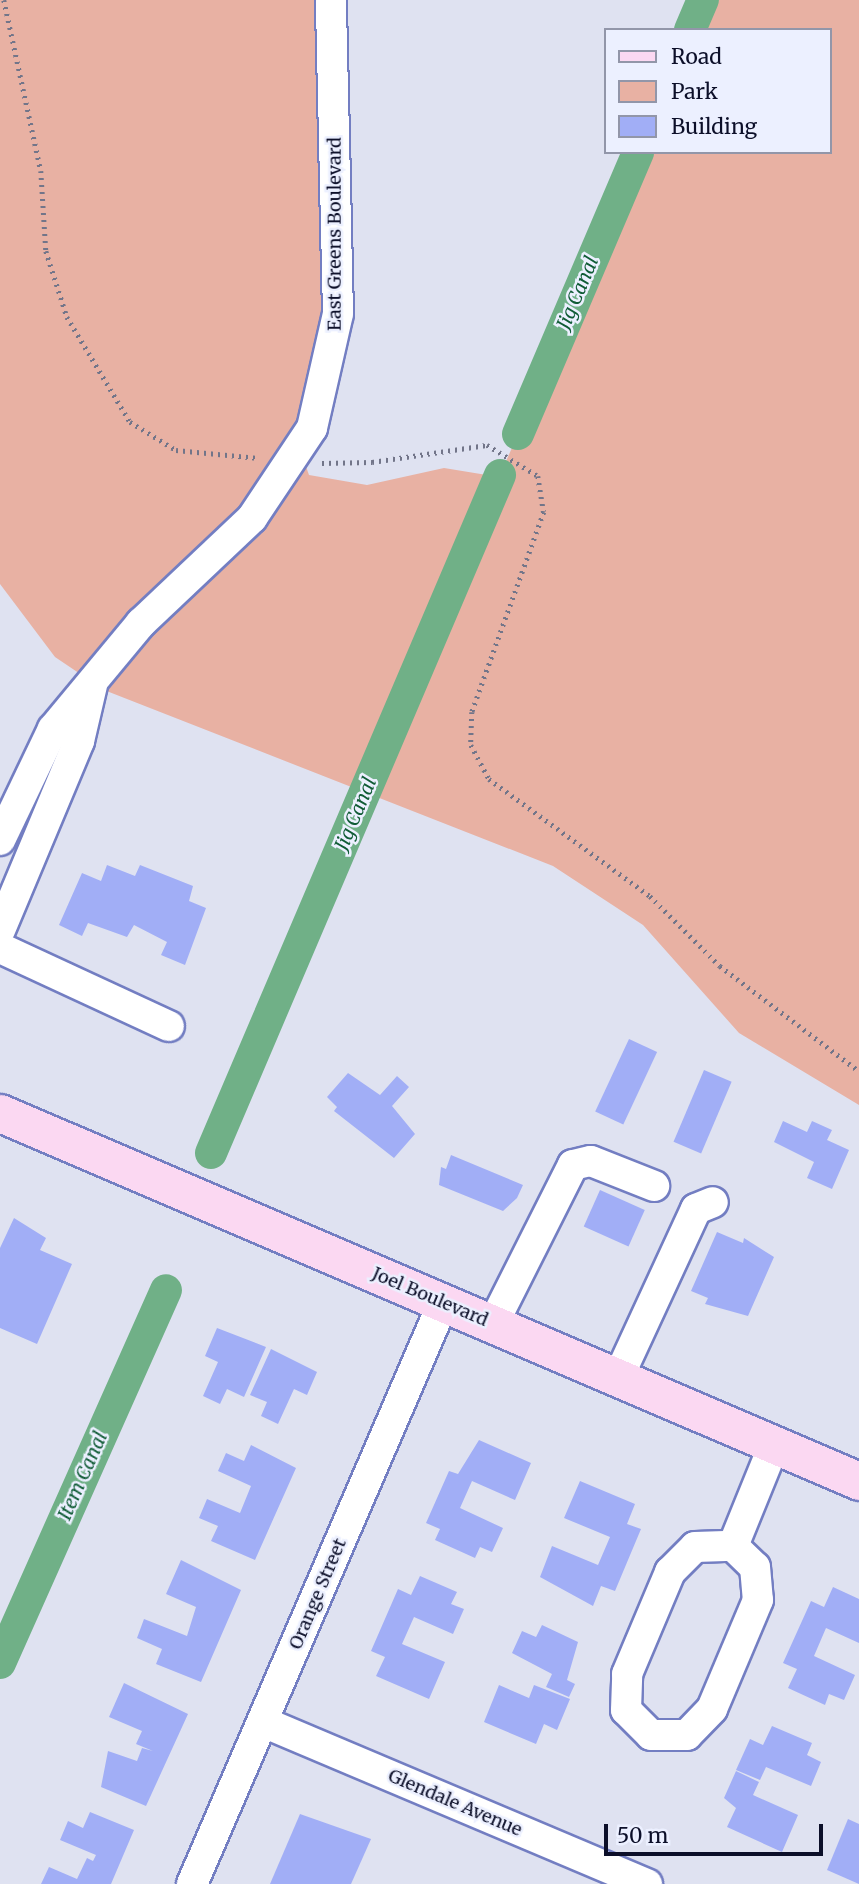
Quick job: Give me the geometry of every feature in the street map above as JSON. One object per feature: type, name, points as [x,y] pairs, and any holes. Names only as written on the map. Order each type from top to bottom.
[{"type":"main road","name":"Joel Boulevard","points":[[0,1113],[859,1481]]},
{"type":"street","name":"East Greens Boulevard","points":[[0,840],[53,729],[94,675],[252,518],[294,461],[324,398],[338,314],[331,0]]},
{"type":"street","points":[[0,930],[79,741],[94,675]]},
{"type":"street","points":[[0,948],[169,1026]]},
{"type":"street","points":[[493,1324],[573,1165],[591,1161],[654,1186]]},
{"type":"street","points":[[618,1378],[696,1209],[713,1202]]},
{"type":"street","name":"Orange Street","points":[[192,1884],[443,1303]]},
{"type":"street","points":[[733,1546],[774,1445]]},
{"type":"street","points":[[733,1546],[755,1567],[758,1600],[712,1709],[687,1735],[651,1735],[626,1710],[627,1674],[670,1572],[695,1547],[733,1546]]},
{"type":"street","name":"Glendale Avenue","points":[[263,1722],[648,1884]]},
{"type":"path","points":[[4,0],[41,171],[54,284],[112,397],[130,422],[176,450],[294,461],[372,463],[487,444],[538,476],[544,512],[472,712],[471,745],[489,779],[650,896],[720,966],[859,1071]]},
{"type":"green space","points":[[0,0],[330,0],[344,351],[304,461],[309,475],[367,485],[444,468],[499,477],[643,154],[831,154],[831,28],[700,28],[712,0],[859,0],[859,1105],[739,1033],[643,925],[553,866],[104,690],[55,657],[0,584]]},
{"type":"building","points":[[107,865],[135,876],[140,865],[193,886],[189,901],[206,908],[185,965],[161,955],[167,942],[134,925],[127,937],[88,923],[82,936],[59,925],[82,873],[101,881]]},
{"type":"building","points":[[629,1039],[657,1052],[623,1125],[595,1112]]},
{"type":"building","points":[[704,1070],[732,1082],[701,1154],[674,1142]]},
{"type":"building","points":[[348,1073],[380,1095],[397,1076],[409,1087],[392,1106],[415,1134],[394,1158],[334,1111],[337,1107],[327,1097]]},
{"type":"building","points":[[783,1121],[807,1132],[812,1121],[832,1130],[827,1140],[849,1150],[832,1189],[807,1178],[814,1162],[774,1142]]},
{"type":"building","points":[[451,1155],[523,1185],[517,1198],[503,1211],[439,1185],[441,1167],[446,1169]]},
{"type":"building","points":[[600,1190],[645,1210],[628,1246],[584,1227]]},
{"type":"building","points":[[14,1218],[46,1238],[40,1250],[72,1264],[37,1344],[0,1328],[0,1248]]},
{"type":"building","points":[[717,1232],[743,1243],[744,1238],[774,1257],[748,1316],[705,1304],[708,1298],[691,1291]]},
{"type":"building","points":[[217,1328],[266,1347],[244,1397],[227,1389],[220,1404],[203,1396],[218,1362],[205,1356]]},
{"type":"building","points":[[271,1349],[317,1372],[307,1395],[294,1389],[278,1424],[261,1416],[267,1402],[250,1395]]},
{"type":"building","points":[[479,1440],[531,1463],[515,1500],[472,1481],[460,1508],[503,1528],[492,1552],[480,1547],[475,1558],[435,1540],[440,1529],[426,1523],[449,1471],[458,1474]]},
{"type":"building","points":[[251,1445],[296,1468],[255,1560],[211,1541],[218,1526],[199,1518],[207,1499],[240,1513],[251,1486],[218,1471],[226,1453],[244,1461]]},
{"type":"building","points":[[580,1481],[635,1504],[627,1524],[641,1529],[615,1591],[601,1586],[593,1606],[540,1577],[552,1546],[598,1565],[610,1537],[564,1518]]},
{"type":"building","points":[[181,1560],[241,1590],[201,1682],[156,1664],[162,1649],[137,1638],[144,1619],[187,1636],[196,1607],[166,1594]]},
{"type":"building","points":[[420,1576],[457,1592],[451,1604],[464,1609],[453,1634],[414,1617],[402,1644],[445,1662],[429,1699],[376,1676],[385,1657],[371,1651],[398,1589],[411,1595]]},
{"type":"building","points":[[833,1587],[859,1599],[859,1643],[826,1628],[814,1656],[855,1675],[844,1700],[829,1694],[825,1705],[788,1688],[797,1669],[783,1663],[811,1601],[824,1607]]},
{"type":"building","points":[[542,1625],[578,1642],[567,1680],[575,1684],[569,1697],[546,1687],[552,1674],[512,1653],[522,1631],[536,1637]]},
{"type":"building","points":[[124,1683],[188,1714],[146,1806],[101,1787],[108,1751],[137,1761],[142,1748],[153,1751],[136,1744],[142,1731],[109,1717]]},
{"type":"building","points":[[499,1685],[529,1698],[534,1685],[570,1699],[557,1730],[544,1724],[536,1744],[484,1722]]},
{"type":"building","points":[[772,1726],[812,1743],[807,1755],[821,1762],[811,1786],[766,1767],[760,1780],[736,1770],[750,1739],[763,1745]]},
{"type":"building","points":[[736,1771],[759,1782],[753,1795],[798,1815],[782,1852],[727,1827],[736,1808],[724,1798]]},
{"type":"building","points":[[90,1812],[134,1830],[111,1884],[41,1884],[49,1867],[77,1879],[87,1858],[93,1861],[96,1855],[60,1840],[68,1821],[83,1828]]},
{"type":"building","points":[[300,1814],[371,1839],[351,1884],[270,1884]]},
{"type":"building","points":[[848,1819],[859,1824],[859,1884],[827,1870]]},
{"type":"waterway","name":"Jig Canal","points":[[691,28],[703,0]]},
{"type":"waterway","name":"Jig Canal","points":[[518,434],[637,154]]},
{"type":"waterway","name":"Jig Canal","points":[[211,1153],[500,475]]},
{"type":"waterway","name":"Item Canal","points":[[0,1663],[166,1290]]}]
